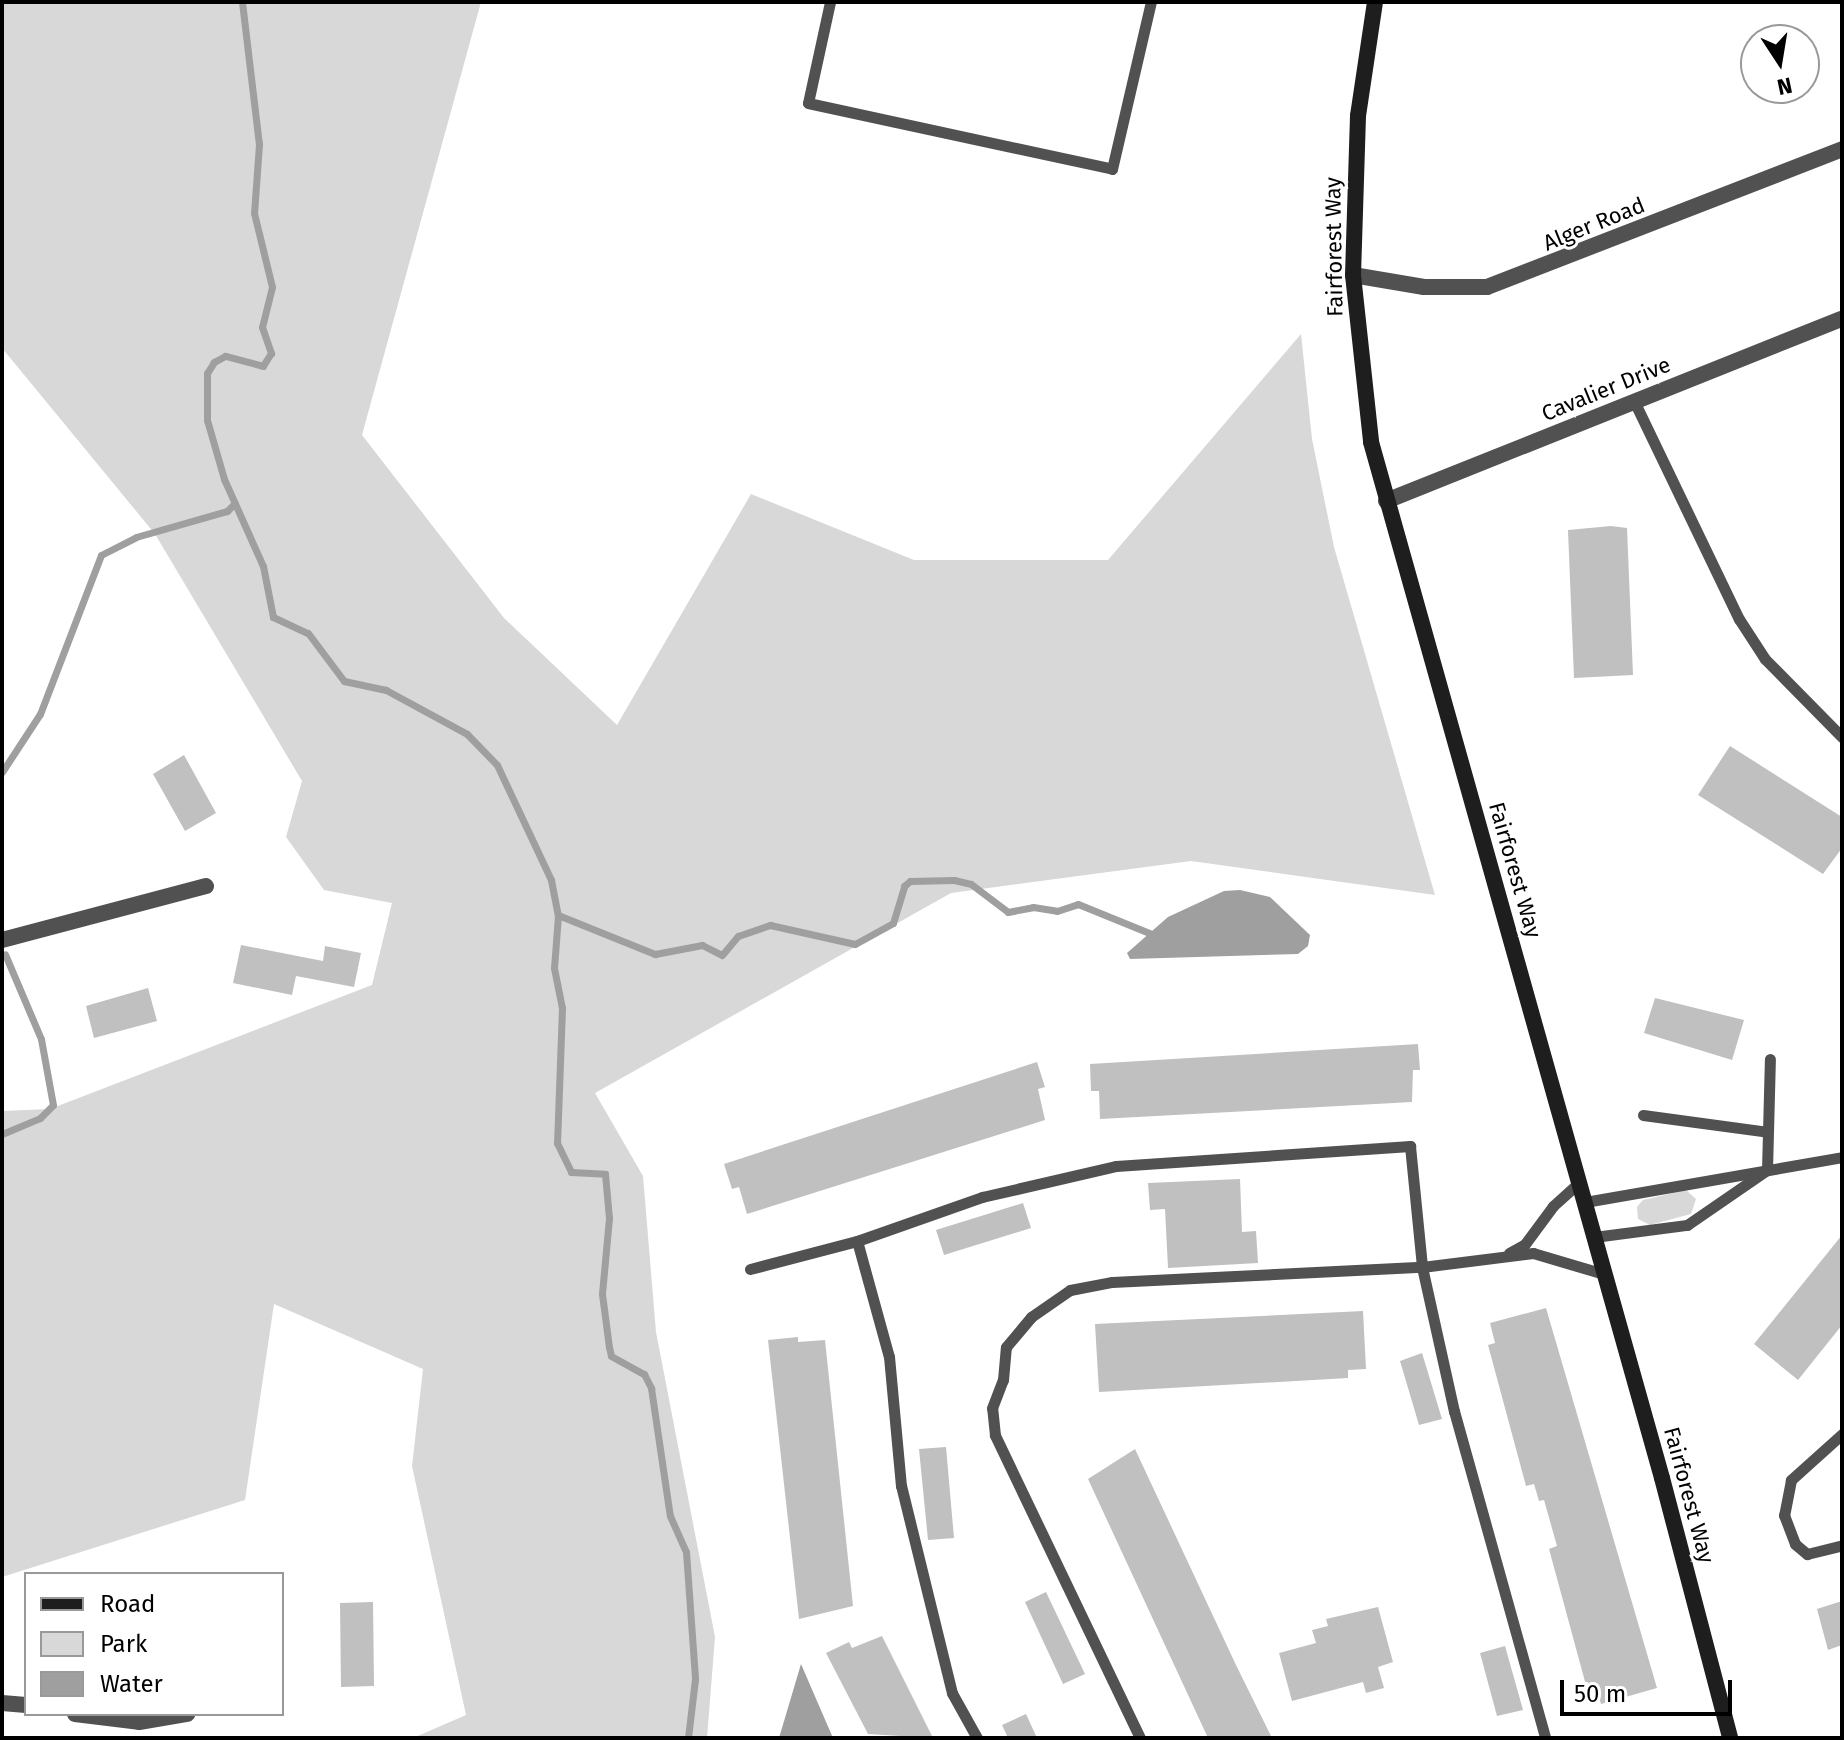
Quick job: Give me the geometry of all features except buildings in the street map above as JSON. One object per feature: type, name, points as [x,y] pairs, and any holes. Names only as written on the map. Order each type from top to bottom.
[{"type":"main road","name":"Fairforest Way","points":[[1375,2],[1358,116],[1353,275],[1371,442],[1580,1182],[1730,1738]]},
{"type":"street","name":"Alger Road","points":[[1353,275],[1424,287],[1487,287],[1842,149]]},
{"type":"street","name":"Cavalier Drive","points":[[1386,501],[1842,319]]},
{"type":"street","points":[[2,940],[206,886]]},
{"type":"street","points":[[2,1703],[24,1705]]},
{"type":"street","points":[[91,1716],[139,1722],[175,1716]]},
{"type":"lane","points":[[830,2],[808,103],[1112,169],[1151,2]]},
{"type":"lane","points":[[1634,401],[1739,619],[1765,659],[1842,737]]},
{"type":"lane","points":[[1767,1170],[1770,1059]]},
{"type":"lane","points":[[1643,1115],[1768,1132]]},
{"type":"lane","points":[[750,1269],[857,1241],[982,1197],[1116,1166],[1410,1146],[1422,1267],[1454,1411],[1545,1738]]},
{"type":"lane","points":[[1585,1202],[1842,1157]]},
{"type":"lane","points":[[1594,1237],[1687,1225],[1767,1170]]},
{"type":"lane","points":[[1502,1257],[1525,1244],[1553,1206],[1580,1182]]},
{"type":"lane","points":[[857,1241],[889,1357],[901,1486],[952,1693],[977,1738]]},
{"type":"lane","points":[[1140,1738],[995,1435],[992,1408],[1003,1380],[1006,1347],[1031,1317],[1070,1290],[1112,1282],[1422,1267],[1533,1253],[1604,1274]]},
{"type":"lane","points":[[1842,1434],[1798,1470],[1786,1489],[1784,1515],[1795,1544],[1807,1554],[1842,1545]]},
{"type":"green space","points":[[2,2],[481,2],[362,435],[504,618],[617,725],[751,494],[914,560],[1108,560],[1301,334],[1312,439],[1334,547],[1435,895],[1191,861],[951,893],[595,1093],[643,1176],[656,1332],[715,1637],[707,1738],[413,1738],[466,1715],[412,1466],[423,1369],[274,1304],[245,1500],[2,1577],[2,1111],[50,1109],[372,985],[392,903],[324,890],[286,837],[302,781],[155,534],[2,348]]},
{"type":"green space","points":[[1686,1190],[1696,1199],[1691,1214],[1650,1225],[1638,1219],[1637,1207],[1643,1200]]},
{"type":"water","points":[[1240,890],[1270,897],[1310,935],[1308,946],[1298,954],[1130,959],[1127,953],[1168,917],[1224,891]]},
{"type":"water","points":[[801,1664],[833,1738],[779,1738]]},
{"type":"waterway","points":[[242,2],[259,144],[254,213],[272,287],[262,327],[271,353],[263,366],[225,356],[214,362],[207,373],[207,420],[224,479],[263,566],[273,617],[308,633],[344,681],[386,690],[467,734],[497,765],[551,880],[558,915],[554,968],[562,1008],[557,1143],[571,1172],[605,1174],[609,1218],[602,1294],[609,1347],[611,1356],[644,1374],[651,1388],[670,1516],[686,1552],[695,1679],[688,1738]]},
{"type":"waterway","points":[[2,772],[40,714],[101,555],[136,537],[227,511],[235,503]]},
{"type":"waterway","points":[[558,915],[655,954],[702,945],[722,955],[738,936],[770,925],[855,944],[893,923],[904,886],[910,881],[954,880],[971,884],[1008,912],[1033,907],[1057,911],[1078,904],[1149,933]]},
{"type":"waterway","points":[[2,1134],[40,1118],[53,1105],[41,1039],[5,954]]}]
